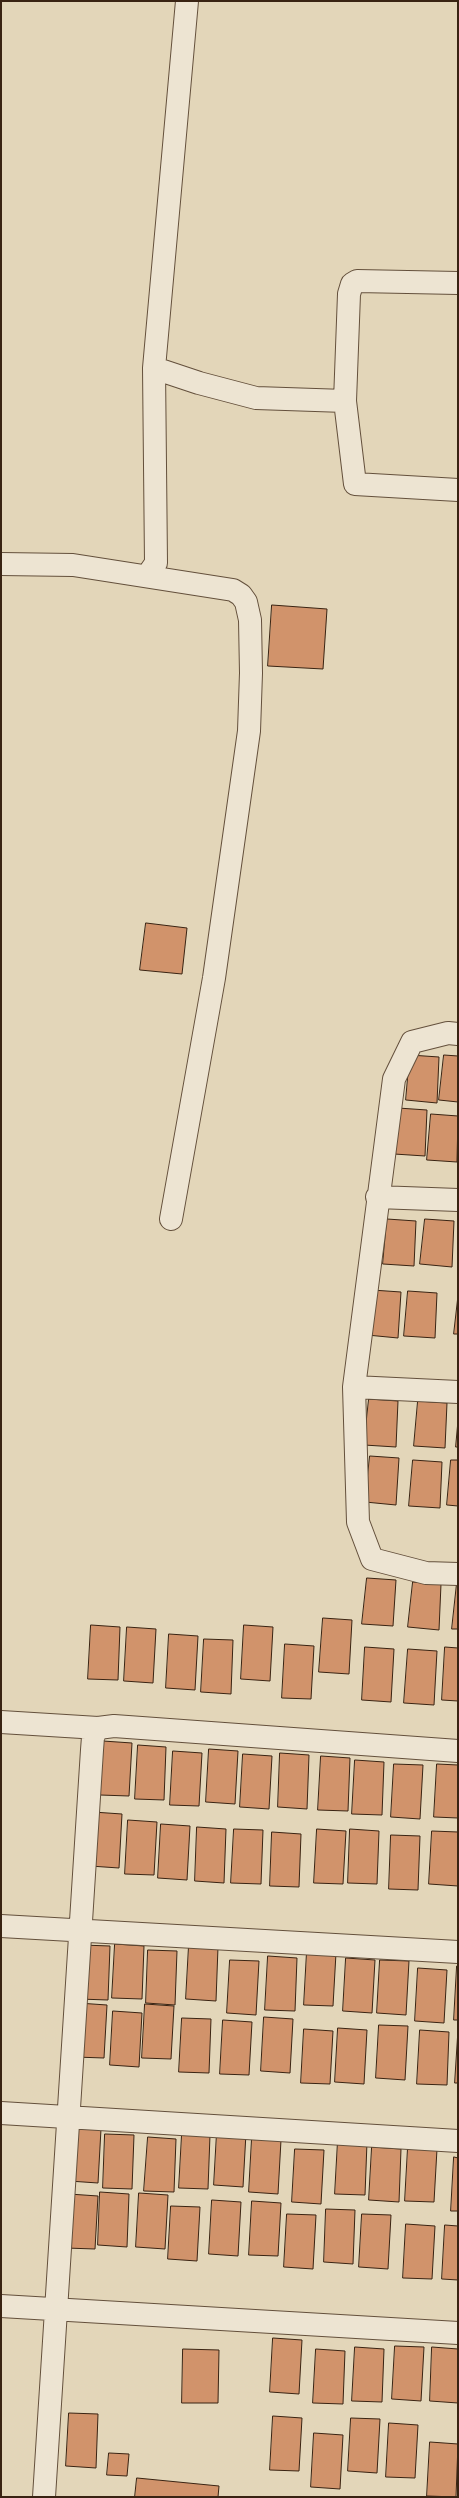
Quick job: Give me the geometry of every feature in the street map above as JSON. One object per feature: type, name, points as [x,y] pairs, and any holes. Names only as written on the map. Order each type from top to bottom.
[{"type":"street","points":[[147,576],[156,563],[157,536],[154,368],[187,1]]},
{"type":"street","points":[[458,283],[357,281],[352,284],[349,294],[345,401],[355,484],[458,490]]},
{"type":"street","points":[[154,368],[198,383],[256,398],[345,401]]},
{"type":"street","points":[[1,564],[73,565],[140,577],[147,576],[232,590],[241,595],[246,602],[250,620],[251,673],[249,731],[214,978],[171,1219]]},
{"type":"street","points":[[458,1034],[448,1034],[412,1042],[394,1079],[377,1197],[354,1387],[358,1522],[372,1559],[426,1573],[458,1574]]},
{"type":"street","points":[[377,1197],[458,1200]]},
{"type":"street","points":[[354,1387],[458,1392]]},
{"type":"street","points":[[1,1722],[98,1728],[114,1726],[458,1751]]},
{"type":"street","points":[[44,2497],[79,1931],[93,1737],[98,1728]]},
{"type":"street","points":[[1,1926],[458,1952]]},
{"type":"street","points":[[1,2112],[458,2141]]},
{"type":"street","points":[[1,2306],[458,2333]]},
{"type":"building","points":[[272,605],[327,609],[323,669],[268,666]]},
{"type":"building","points":[[146,923],[187,928],[182,974],[140,970]]},
{"type":"building","points":[[410,1055],[439,1057],[437,1103],[406,1100]]},
{"type":"building","points":[[444,1055],[458,1056],[458,1102],[439,1100]]},
{"type":"building","points":[[398,1108],[427,1110],[425,1156],[394,1154]]},
{"type":"building","points":[[431,1114],[458,1116],[457,1162],[427,1160]]},
{"type":"building","points":[[387,1219],[416,1221],[414,1266],[383,1264]]},
{"type":"building","points":[[425,1219],[454,1221],[452,1267],[420,1264]]},
{"type":"building","points":[[372,1290],[401,1292],[398,1338],[367,1335]]},
{"type":"building","points":[[408,1291],[437,1293],[435,1338],[404,1336]]},
{"type":"building","points":[[458,1296],[458,1334],[454,1334]]},
{"type":"building","points":[[369,1399],[398,1401],[396,1447],[364,1445]]},
{"type":"building","points":[[418,1401],[447,1403],[445,1448],[414,1446]]},
{"type":"building","points":[[458,1421],[458,1447],[456,1447]]},
{"type":"building","points":[[370,1456],[399,1458],[396,1505],[365,1502]]},
{"type":"building","points":[[413,1460],[442,1462],[440,1508],[409,1506]]},
{"type":"building","points":[[451,1460],[458,1460],[458,1506],[447,1505]]},
{"type":"building","points":[[367,1578],[396,1580],[393,1626],[362,1624]]},
{"type":"building","points":[[413,1582],[441,1584],[439,1630],[408,1627]]},
{"type":"building","points":[[457,1583],[458,1629],[452,1629]]},
{"type":"building","points":[[323,1618],[352,1620],[349,1674],[319,1672]]},
{"type":"building","points":[[91,1625],[120,1627],[118,1680],[88,1679]]},
{"type":"building","points":[[244,1625],[273,1627],[270,1681],[241,1679]]},
{"type":"building","points":[[127,1627],[156,1629],[153,1683],[124,1681]]},
{"type":"building","points":[[169,1634],[198,1636],[195,1690],[166,1688]]},
{"type":"building","points":[[204,1639],[233,1640],[231,1694],[201,1692]]},
{"type":"building","points":[[285,1644],[314,1646],[311,1699],[282,1698]]},
{"type":"building","points":[[365,1647],[394,1649],[391,1702],[362,1700]]},
{"type":"building","points":[[445,1647],[458,1648],[458,1701],[442,1700]]},
{"type":"building","points":[[408,1649],[437,1651],[434,1705],[404,1703]]},
{"type":"building","points":[[103,1741],[132,1743],[129,1796],[100,1795]]},
{"type":"building","points":[[138,1745],[166,1747],[164,1800],[135,1799]]},
{"type":"building","points":[[209,1749],[238,1751],[235,1804],[206,1802]]},
{"type":"building","points":[[173,1751],[202,1753],[199,1806],[170,1805]]},
{"type":"building","points":[[280,1753],[309,1755],[307,1809],[278,1807]]},
{"type":"building","points":[[243,1754],[272,1756],[269,1809],[240,1807]]},
{"type":"building","points":[[321,1756],[350,1758],[348,1811],[318,1810]]},
{"type":"building","points":[[355,1760],[384,1762],[382,1815],[352,1814]]},
{"type":"building","points":[[394,1764],[423,1765],[420,1819],[391,1817]]},
{"type":"building","points":[[437,1764],[458,1765],[458,1818],[434,1817]]},
{"type":"building","points":[[93,1812],[122,1814],[119,1868],[90,1866]]},
{"type":"building","points":[[128,1820],[157,1822],[154,1875],[125,1874]]},
{"type":"building","points":[[161,1824],[190,1826],[187,1880],[158,1878]]},
{"type":"building","points":[[197,1827],[226,1829],[224,1883],[195,1881]]},
{"type":"building","points":[[234,1829],[263,1830],[261,1884],[231,1883]]},
{"type":"building","points":[[317,1829],[346,1831],[343,1884],[314,1883]]},
{"type":"building","points":[[350,1829],[379,1831],[377,1884],[348,1883]]},
{"type":"building","points":[[432,1831],[458,1832],[458,1886],[429,1884]]},
{"type":"building","points":[[272,1832],[301,1834],[299,1887],[270,1886]]},
{"type":"building","points":[[391,1835],[420,1836],[418,1890],[389,1889]]},
{"type":"building","points":[[115,1944],[144,1946],[142,1999],[112,1998]]},
{"type":"building","points":[[82,1945],[110,1946],[108,2000],[79,1999]]},
{"type":"building","points":[[189,1945],[218,1947],[216,2001],[186,1999]]},
{"type":"building","points":[[148,1950],[177,1951],[175,2005],[146,2003]]},
{"type":"building","points":[[307,1951],[336,1953],[333,2006],[304,2005]]},
{"type":"building","points":[[268,1956],[297,1958],[295,2011],[265,2010]]},
{"type":"building","points":[[346,1958],[375,1960],[372,2013],[343,2011]]},
{"type":"building","points":[[230,1960],[259,1961],[256,2015],[227,2013]]},
{"type":"building","points":[[380,1960],[409,1961],[406,2015],[377,2013]]},
{"type":"building","points":[[457,1966],[458,2020],[454,2020]]},
{"type":"building","points":[[418,1968],[447,1970],[444,2023],[415,2021]]},
{"type":"building","points":[[78,2003],[107,2005],[104,2058],[75,2057]]},
{"type":"building","points":[[145,2004],[174,2006],[171,2059],[142,2058]]},
{"type":"building","points":[[113,2011],[142,2013],[139,2067],[110,2065]]},
{"type":"building","points":[[264,2017],[293,2019],[290,2073],[261,2071]]},
{"type":"building","points":[[182,2018],[211,2019],[209,2073],[179,2072]]},
{"type":"building","points":[[223,2020],[252,2022],[249,2075],[220,2074]]},
{"type":"building","points":[[379,2025],[408,2026],[405,2080],[376,2078]]},
{"type":"building","points":[[338,2028],[367,2030],[364,2084],[335,2082]]},
{"type":"building","points":[[304,2029],[333,2031],[330,2084],[301,2083]]},
{"type":"building","points":[[420,2030],[449,2032],[447,2085],[417,2084]]},
{"type":"building","points":[[458,2030],[458,2083],[455,2083]]},
{"type":"building","points":[[72,2127],[101,2129],[98,2183],[69,2181]]},
{"type":"building","points":[[217,2132],[246,2133],[243,2187],[214,2185]]},
{"type":"building","points":[[105,2134],[134,2135],[132,2189],[103,2188]]},
{"type":"building","points":[[182,2134],[210,2135],[208,2189],[179,2188]]},
{"type":"building","points":[[148,2137],[176,2139],[174,2192],[144,2191]]},
{"type":"building","points":[[252,2138],[281,2140],[278,2194],[249,2192]]},
{"type":"building","points":[[338,2140],[367,2142],[365,2195],[335,2194]]},
{"type":"building","points":[[372,2147],[401,2149],[399,2202],[369,2200]]},
{"type":"building","points":[[408,2147],[437,2149],[434,2202],[405,2201]]},
{"type":"building","points":[[295,2149],[324,2150],[321,2204],[292,2202]]},
{"type":"building","points":[[454,2157],[458,2158],[458,2211],[451,2211]]},
{"type":"building","points":[[100,2192],[129,2194],[127,2247],[98,2245]]},
{"type":"building","points":[[139,2193],[168,2195],[165,2249],[136,2247]]},
{"type":"building","points":[[69,2194],[98,2196],[95,2249],[66,2248]]},
{"type":"building","points":[[212,2200],[241,2202],[238,2256],[209,2254]]},
{"type":"building","points":[[252,2201],[281,2203],[278,2256],[249,2255]]},
{"type":"building","points":[[171,2206],[200,2207],[197,2261],[168,2259]]},
{"type":"building","points":[[326,2209],[355,2210],[353,2264],[324,2262]]},
{"type":"building","points":[[287,2214],[316,2215],[313,2269],[284,2267]]},
{"type":"building","points":[[362,2214],[391,2215],[388,2269],[359,2267]]},
{"type":"building","points":[[406,2224],[435,2226],[432,2279],[403,2278]]},
{"type":"building","points":[[445,2225],[458,2226],[458,2280],[442,2279]]},
{"type":"building","points":[[273,2338],[302,2340],[299,2394],[270,2392]]},
{"type":"building","points":[[395,2346],[424,2347],[421,2401],[392,2399]]},
{"type":"building","points":[[355,2347],[384,2349],[382,2402],[352,2401]]},
{"type":"building","points":[[432,2347],[458,2349],[458,2403],[430,2401]]},
{"type":"building","points":[[183,2349],[219,2350],[218,2403],[182,2403]]},
{"type":"building","points":[[316,2349],[345,2351],[343,2404],[313,2403]]},
{"type":"building","points":[[69,2413],[98,2414],[96,2468],[66,2466]]},
{"type":"building","points":[[273,2416],[302,2418],[299,2471],[270,2470]]},
{"type":"building","points":[[351,2418],[380,2419],[377,2473],[348,2471]]},
{"type":"building","points":[[389,2423],[418,2425],[415,2478],[386,2477]]},
{"type":"building","points":[[314,2433],[343,2435],[340,2489],[311,2487]]},
{"type":"building","points":[[430,2442],[458,2444],[456,2497],[427,2496]]},
{"type":"building","points":[[109,2453],[129,2454],[127,2476],[107,2475]]},
{"type":"building","points":[[137,2478],[219,2486],[218,2497],[135,2497]]}]
